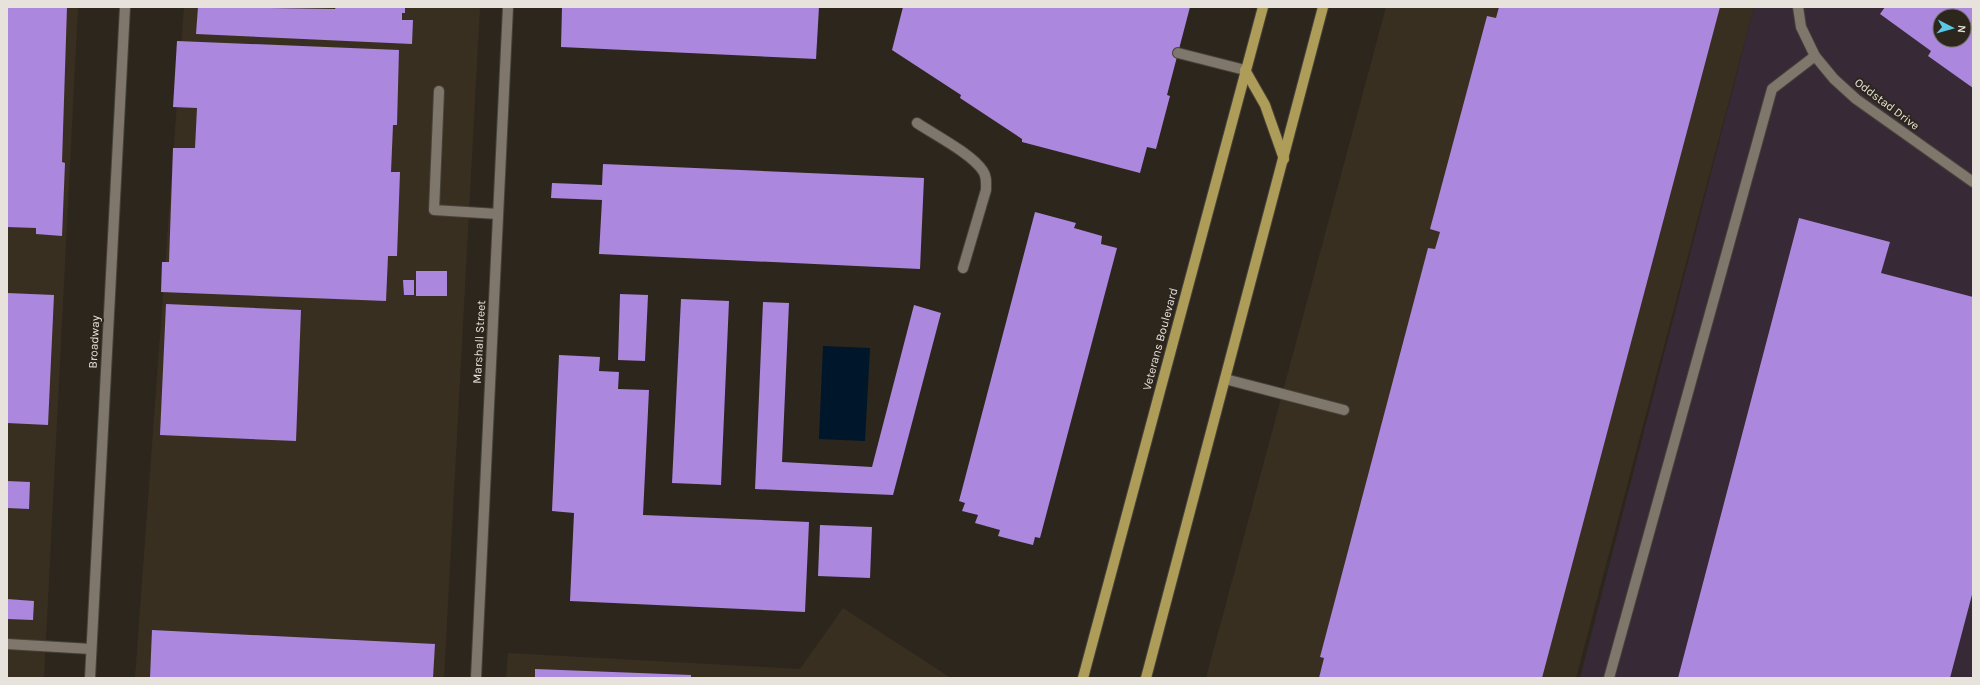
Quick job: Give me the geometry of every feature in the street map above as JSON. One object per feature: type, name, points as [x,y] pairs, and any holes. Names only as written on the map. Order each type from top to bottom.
[{"type":"main road","name":"Veterans Boulevard","points":[[1083,678],[1263,7]]},
{"type":"main road","points":[[1146,678],[1323,7]]},
{"type":"main road","points":[[1245,70],[1265,105],[1284,159]]},
{"type":"street","name":"Broadway","points":[[90,678],[125,7]]},
{"type":"street","name":"Marshall Street","points":[[476,678],[508,7]]},
{"type":"street","name":"Oddstad Drive","points":[[1798,7],[1801,27],[1815,56],[1834,79],[1856,99],[1973,182]]},
{"type":"street","points":[[1178,53],[1245,70]]},
{"type":"street","points":[[1609,678],[1772,89],[1815,56]]},
{"type":"street","points":[[439,91],[434,210],[498,214]]},
{"type":"street","points":[[917,123],[973,160],[984,172],[986,179],[986,190],[963,268]]},
{"type":"street","points":[[1225,379],[1344,410]]},
{"type":"street","points":[[7,644],[91,649]]},
{"type":"shaded area","points":[[7,7],[78,7],[44,678],[7,678]]},
{"type":"shaded area","points":[[184,7],[480,7],[444,678],[135,678]]},
{"type":"shaded area","points":[[1386,7],[1754,7],[1576,678],[1206,678]]},
{"type":"shaded area","points":[[1754,7],[1973,7],[1973,678],[1580,678]]},
{"type":"shaded area","points":[[843,608],[951,678],[506,678],[508,653],[800,669]]},
{"type":"water","points":[[823,346],[870,348],[865,441],[819,439]]},
{"type":"building","points":[[7,7],[67,7],[62,162],[65,163],[62,236],[36,234],[36,228],[7,227]]},
{"type":"building","points":[[198,7],[335,9],[336,7],[405,7],[405,13],[402,13],[402,20],[413,20],[412,44],[196,34]]},
{"type":"building","points":[[562,7],[819,7],[816,59],[561,47]]},
{"type":"building","points":[[903,7],[1190,7],[1167,95],[1170,96],[1156,149],[1147,147],[1140,173],[1022,142],[1022,139],[960,98],[961,95],[892,50]]},
{"type":"building","points":[[1499,7],[1720,7],[1542,678],[1319,678],[1324,658],[1320,657],[1428,248],[1435,249],[1440,232],[1430,229],[1487,16],[1496,18]]},
{"type":"building","points":[[1885,7],[1973,8],[1973,88],[1928,56],[1931,51],[1880,14]]},
{"type":"building","points":[[177,41],[399,50],[397,125],[393,125],[391,172],[400,172],[397,256],[388,256],[386,301],[161,292],[162,262],[169,262],[173,148],[195,148],[197,108],[173,107]]},
{"type":"building","points":[[603,164],[924,178],[920,269],[599,254],[602,200],[551,198],[552,183],[602,185]]},
{"type":"building","points":[[1035,212],[1076,223],[1074,228],[1102,236],[1101,244],[1117,248],[1040,538],[1035,537],[1033,545],[998,536],[1000,530],[975,523],[978,515],[962,511],[965,503],[959,501]]},
{"type":"building","points":[[1799,218],[1890,242],[1881,273],[1973,297],[1973,591],[1950,678],[1678,678]]},
{"type":"building","points":[[416,271],[447,271],[447,296],[416,296]]},
{"type":"building","points":[[403,280],[414,280],[414,295],[404,295]]},
{"type":"building","points":[[7,293],[54,295],[48,425],[7,423]]},
{"type":"building","points":[[620,294],[648,295],[645,361],[618,360]]},
{"type":"building","points":[[681,299],[729,301],[721,485],[672,483]]},
{"type":"building","points":[[763,302],[789,303],[782,462],[872,467],[914,305],[941,313],[893,495],[755,489]]},
{"type":"building","points":[[166,304],[301,310],[296,441],[160,435]]},
{"type":"building","points":[[559,355],[600,357],[599,371],[619,372],[618,389],[649,390],[643,515],[809,522],[805,612],[570,601],[574,513],[552,511]]},
{"type":"building","points":[[7,481],[30,482],[29,509],[7,508]]},
{"type":"building","points":[[820,525],[872,527],[870,578],[818,576]]},
{"type":"building","points":[[7,599],[34,601],[33,620],[7,619]]},
{"type":"building","points":[[152,630],[435,644],[433,678],[150,678]]},
{"type":"building","points":[[535,669],[691,675],[691,678],[535,678]]}]
